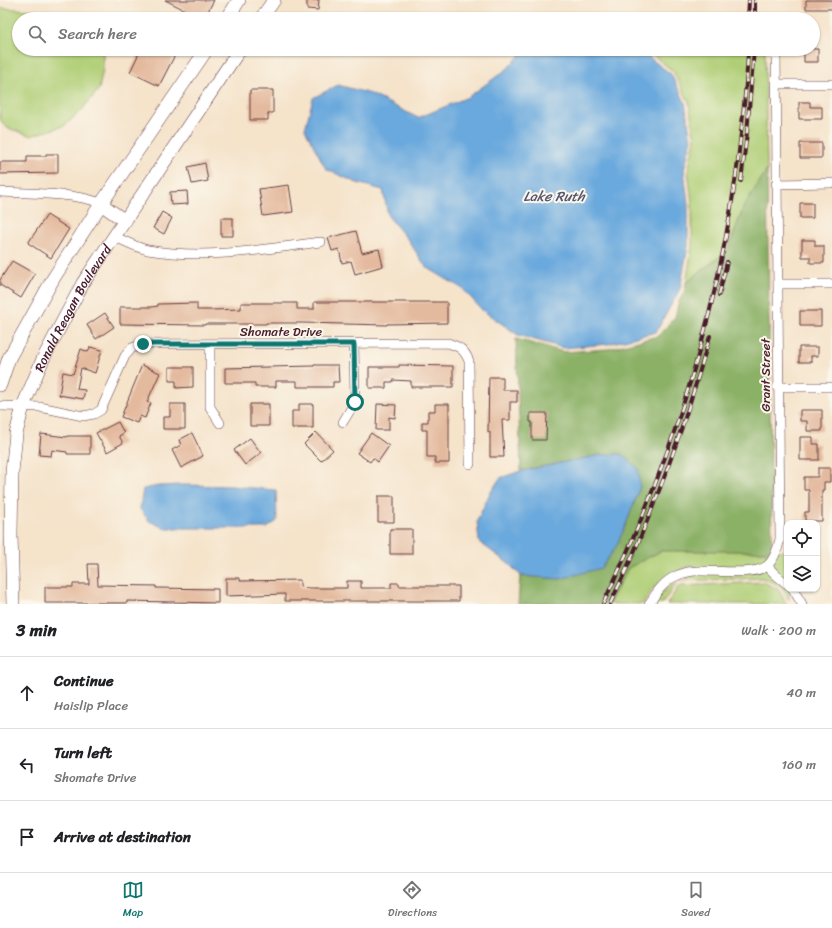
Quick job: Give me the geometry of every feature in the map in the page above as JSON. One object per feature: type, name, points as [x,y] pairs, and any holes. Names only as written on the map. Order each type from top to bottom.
[{"type":"main road","points":[[231,12],[239,0]]},
{"type":"main road","points":[[266,12],[274,0]]},
{"type":"main road","points":[[0,385],[9,358],[29,321],[101,204],[202,56]]},
{"type":"main road","name":"Ronald Reagan Boulevard","points":[[13,604],[11,535],[12,472],[16,434],[23,406],[43,359],[83,284],[235,56]]},
{"type":"main road","points":[[101,204],[125,222]]},
{"type":"street","name":"Grant Street","points":[[767,566],[778,550],[780,539],[776,56]]},
{"type":"street","points":[[776,84],[832,84]]},
{"type":"street","points":[[776,184],[832,183]]},
{"type":"street","points":[[0,192],[76,197],[97,201],[101,204]]},
{"type":"street","points":[[115,237],[147,250],[191,254],[234,252],[321,242]]},
{"type":"street","points":[[778,284],[832,284]]},
{"type":"street","name":"Shomate Drive","points":[[0,406],[40,408],[83,416],[94,414],[101,410],[125,356],[132,348],[143,344],[448,343],[458,346],[465,353],[468,362],[470,464]]},
{"type":"street","points":[[210,344],[210,407],[220,423]]},
{"type":"street","points":[[342,422],[355,402],[354,344]]},
{"type":"street","points":[[778,387],[832,387]]},
{"type":"street","points":[[649,604],[664,584],[680,575],[699,571],[744,572],[767,566],[784,582]]},
{"type":"street","points":[[795,592],[802,604]]},
{"type":"green space","points":[[0,8],[63,12],[12,12],[12,56],[103,56],[103,69],[99,89],[81,111],[64,126],[31,136],[5,127],[0,119]]},
{"type":"green space","points":[[654,56],[765,56],[767,170],[744,206],[728,250],[686,283],[692,247],[692,204],[688,170],[695,140],[689,102],[673,71]]},
{"type":"green space","points":[[767,170],[772,551],[661,551],[628,568],[609,604],[518,604],[520,576],[601,568],[619,539],[640,487],[621,454],[600,455],[521,471],[516,339],[564,352],[608,349],[658,336],[675,317],[686,283],[728,250],[744,206]]},
{"type":"green space","points":[[661,551],[784,551],[784,591],[781,586],[762,578],[679,581],[696,575],[694,565],[669,574],[654,588],[643,604],[609,604],[628,568]]},
{"type":"green space","points":[[678,582],[662,604],[654,604],[667,588]]},
{"type":"green space","points":[[763,582],[778,589],[787,604],[667,604],[679,586]]},
{"type":"green space","points":[[784,592],[789,592],[789,600]]},
{"type":"water","name":"Lake Ruth","points":[[519,56],[647,56],[671,74],[685,102],[691,141],[684,170],[688,204],[688,246],[680,289],[656,332],[608,344],[564,348],[518,335],[482,310],[463,289],[426,267],[408,240],[388,216],[383,190],[357,183],[326,169],[305,129],[313,98],[338,85],[371,94],[418,118],[468,97],[507,69]]},
{"type":"water","points":[[621,454],[638,468],[640,487],[616,547],[601,568],[560,579],[521,576],[509,564],[479,542],[477,521],[489,495],[500,478],[521,471],[600,455]]},
{"type":"water","points":[[158,486],[232,486],[276,490],[277,521],[267,528],[165,528],[149,521],[140,509],[143,489]]},
{"type":"building","points":[[165,0],[214,0],[208,12],[184,12],[185,10]]},
{"type":"building","points":[[307,0],[319,0],[318,10],[307,9]]},
{"type":"building","points":[[806,0],[832,0],[832,9],[806,9]]},
{"type":"building","points":[[138,56],[174,56],[159,86],[130,72]]},
{"type":"building","points":[[804,56],[818,56],[818,62],[804,62]]},
{"type":"building","points":[[250,90],[273,90],[273,113],[268,113],[268,120],[250,120]]},
{"type":"building","points":[[799,102],[810,102],[810,107],[822,107],[822,119],[799,119]]},
{"type":"building","points":[[800,143],[822,143],[822,158],[800,158]]},
{"type":"building","points":[[46,154],[58,154],[58,173],[0,174],[0,162],[27,162],[27,156],[46,156]]},
{"type":"building","points":[[205,163],[208,181],[192,184],[188,167]]},
{"type":"building","points":[[289,185],[293,212],[263,216],[259,189]]},
{"type":"building","points":[[187,191],[188,204],[171,205],[170,192]]},
{"type":"building","points":[[800,203],[813,203],[813,218],[800,218]]},
{"type":"building","points":[[162,212],[172,218],[164,234],[153,228]]},
{"type":"building","points":[[47,215],[69,229],[51,258],[28,243]]},
{"type":"building","points":[[221,218],[233,218],[233,236],[221,236]]},
{"type":"building","points":[[356,231],[362,253],[379,249],[383,266],[355,274],[351,261],[342,263],[339,249],[332,251],[328,238]]},
{"type":"building","points":[[802,240],[815,240],[815,246],[824,246],[824,263],[810,263],[810,257],[802,257]]},
{"type":"building","points":[[12,261],[35,274],[21,298],[0,285],[0,280]]},
{"type":"building","points":[[314,302],[447,302],[447,323],[387,325],[302,323],[205,325],[120,324],[120,307],[152,307],[158,306],[158,304],[197,303],[197,310],[212,310],[241,309],[241,303],[297,303],[297,309],[314,309]]},
{"type":"building","points":[[800,311],[821,311],[821,326],[800,326]]},
{"type":"building","points":[[105,313],[114,327],[96,339],[87,325]]},
{"type":"building","points":[[90,347],[102,350],[95,373],[81,368],[77,389],[85,390],[83,399],[59,395],[63,372],[73,374],[81,349],[88,352]]},
{"type":"building","points":[[799,347],[818,347],[818,356],[811,356],[811,362],[799,362]]},
{"type":"building","points":[[142,365],[160,373],[147,402],[151,403],[145,418],[140,416],[137,423],[121,417]]},
{"type":"building","points":[[338,365],[339,382],[333,382],[333,387],[297,387],[297,381],[276,381],[276,387],[255,387],[255,383],[225,383],[225,368]]},
{"type":"building","points":[[399,365],[453,366],[453,387],[411,387],[411,381],[393,380],[393,382],[386,382],[386,388],[369,388],[369,367],[399,367]]},
{"type":"building","points":[[169,367],[193,367],[193,387],[176,388],[176,381],[169,381]]},
{"type":"building","points":[[489,377],[503,377],[503,390],[517,390],[517,402],[510,402],[510,420],[502,420],[504,457],[490,457],[490,432],[488,432]]},
{"type":"building","points":[[170,404],[185,404],[185,429],[163,429],[163,417],[170,417]]},
{"type":"building","points":[[250,404],[269,404],[269,426],[250,426]]},
{"type":"building","points":[[299,404],[313,404],[313,428],[292,428],[292,411],[299,411]]},
{"type":"building","points":[[377,404],[396,405],[395,418],[389,417],[389,430],[376,430]]},
{"type":"building","points":[[435,404],[449,404],[449,463],[435,463],[435,457],[427,457],[427,430],[422,430],[422,422],[428,422],[428,411],[435,411]]},
{"type":"building","points":[[800,410],[822,410],[822,431],[807,431],[807,421],[800,421]]},
{"type":"building","points":[[530,413],[547,413],[546,440],[532,440],[532,422],[530,422]]},
{"type":"building","points":[[118,422],[124,433],[119,436],[123,443],[107,452],[96,433]]},
{"type":"building","points":[[316,432],[333,450],[321,461],[304,444]]},
{"type":"building","points":[[192,433],[203,456],[181,468],[172,450],[181,445],[179,440]]},
{"type":"building","points":[[371,433],[389,446],[378,462],[373,458],[370,462],[357,453]]},
{"type":"building","points":[[41,434],[67,437],[90,436],[90,454],[67,454],[67,452],[52,450],[51,456],[39,455]]},
{"type":"building","points":[[800,437],[813,437],[813,444],[819,444],[819,460],[800,460]]},
{"type":"building","points":[[250,438],[261,453],[245,465],[234,450]]},
{"type":"building","points":[[818,468],[830,468],[830,482],[824,482],[824,490],[822,490],[822,521],[805,520],[805,512],[809,512],[809,490],[804,490],[804,477],[818,477]]},
{"type":"building","points":[[378,496],[394,496],[394,522],[378,522]]},
{"type":"building","points":[[390,529],[412,529],[412,554],[390,554]]},
{"type":"building","points":[[88,564],[97,564],[98,585],[218,589],[218,603],[127,601],[127,603],[45,603],[45,587],[73,587],[73,584],[89,584]]},
{"type":"building","points":[[226,578],[240,578],[240,581],[300,580],[300,587],[309,588],[347,588],[347,581],[361,581],[361,588],[391,588],[391,583],[399,583],[399,586],[459,586],[459,601],[285,601],[285,594],[226,596]]},
{"type":"railway","points":[[748,12],[749,0]]},
{"type":"railway","points":[[755,0],[755,12]]},
{"type":"railway","points":[[603,604],[628,551],[650,497],[670,443],[704,332],[718,275],[729,218],[743,118],[748,56]]},
{"type":"railway","points":[[741,181],[747,133],[753,56]]},
{"type":"railway","points":[[719,295],[727,262]]},
{"type":"railway","points":[[610,604],[640,539],[666,473],[710,336]]},
{"type":"route","points":[[143,344],[354,344],[355,402]]}]
